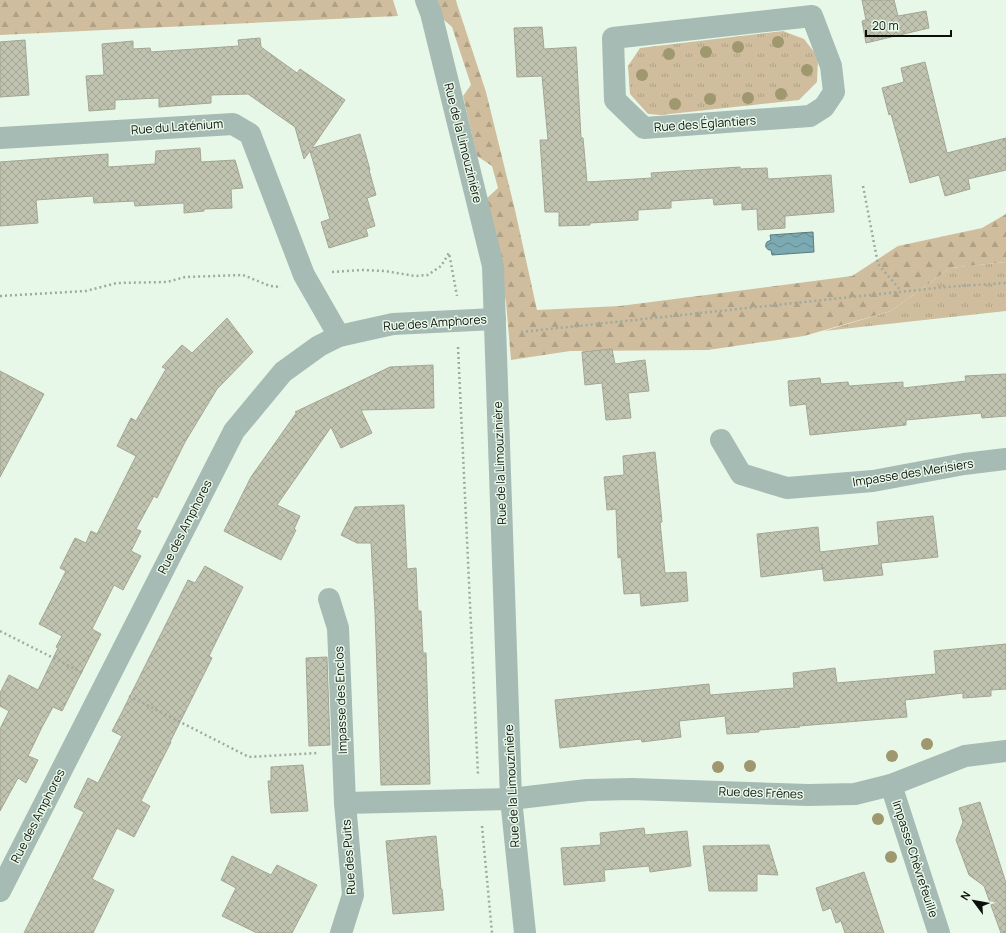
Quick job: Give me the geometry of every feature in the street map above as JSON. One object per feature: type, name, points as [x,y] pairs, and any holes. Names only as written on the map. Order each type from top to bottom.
[{"type":"street","name":"Rue de la Limouzinière","points":[[426,0],[431,13],[493,266],[511,799],[525,933]]},
{"type":"street","name":"Rue des Églantiers","points":[[811,8],[831,66],[834,92],[824,107],[810,116],[644,128],[615,100],[613,38],[811,8]]},
{"type":"street","name":"Rue du Laténium","points":[[0,138],[233,124],[250,134],[304,275],[339,336]]},
{"type":"street","name":"Rue des Amphores","points":[[0,891],[234,431],[283,372],[319,346],[339,336],[393,324],[457,321],[496,325]]},
{"type":"street","name":"Impasse des Merisiers","points":[[721,440],[741,474],[787,488],[873,481],[964,464],[1006,459]]},
{"type":"street","name":"Impasse des Enclos","points":[[329,599],[338,628],[345,803]]},
{"type":"street","name":"Rue des Frênes","points":[[345,803],[511,799],[587,790],[632,789],[808,795],[855,794],[891,785],[965,756],[1006,751]]},
{"type":"street","name":"Impasse Chèvrefeuille","points":[[891,785],[939,933]]},
{"type":"street","name":"Rue des Puits","points":[[341,933],[353,895],[345,803]]},
{"type":"path","points":[[863,186],[878,264],[901,292]]},
{"type":"path","points":[[0,296],[86,291],[117,283],[167,282],[185,277],[243,275],[270,286],[284,287],[333,272],[361,270],[385,271],[415,276],[428,275],[441,266],[449,253],[458,300],[457,321],[479,800],[492,933]]},
{"type":"path","points":[[496,325],[526,332],[946,287],[1006,282]]},
{"type":"path","points":[[0,631],[249,757],[343,751]]},
{"type":"green space","points":[[0,0],[393,0],[398,16],[0,35]]},
{"type":"green space","points":[[438,0],[456,0],[486,92],[515,210],[537,310],[620,306],[852,276],[898,246],[982,228],[1006,214],[1006,262],[950,268],[891,311],[804,336],[708,350],[570,351],[511,360],[506,302],[486,199],[498,188],[492,166],[477,156],[463,96],[471,85],[452,27],[443,19]]},
{"type":"green space","points":[[783,31],[804,39],[818,57],[817,82],[799,100],[661,115],[648,114],[630,94],[628,66],[640,48]]},
{"type":"green space","points":[[1006,262],[1006,311],[824,331],[891,311],[950,268]]},
{"type":"water","points":[[813,232],[814,252],[772,255],[771,250],[769,250],[766,246],[767,242],[771,240],[770,235]]},
{"type":"building","points":[[862,0],[894,0],[898,16],[926,11],[929,28],[866,43],[862,21],[866,20]]},
{"type":"building","points":[[542,27],[544,49],[576,47],[581,138],[583,138],[587,182],[652,178],[651,173],[740,167],[740,169],[767,168],[768,179],[831,175],[834,212],[785,216],[785,228],[758,230],[757,209],[742,210],[742,203],[714,205],[713,198],[671,201],[671,208],[638,210],[638,220],[590,223],[590,225],[559,226],[559,212],[545,212],[540,140],[548,140],[542,76],[517,77],[514,28]]},
{"type":"building","points":[[260,38],[261,47],[297,73],[300,69],[345,100],[312,148],[360,134],[376,195],[367,198],[375,226],[366,229],[368,236],[329,248],[321,222],[330,219],[310,151],[304,159],[295,127],[248,94],[211,95],[211,103],[159,107],[159,98],[115,100],[115,109],[89,111],[86,76],[104,75],[102,44],[133,41],[133,49],[150,48],[151,52],[239,46],[238,40]]},
{"type":"building","points":[[25,40],[29,95],[0,97],[0,42]]},
{"type":"building","points":[[925,62],[947,153],[1006,138],[1006,170],[968,179],[970,189],[945,196],[939,175],[910,183],[891,114],[889,115],[882,88],[904,82],[901,68]]},
{"type":"building","points":[[200,148],[201,162],[235,160],[243,188],[231,189],[232,208],[204,209],[204,211],[184,213],[184,203],[135,206],[134,201],[94,203],[93,196],[36,200],[38,223],[0,226],[0,162],[108,154],[108,167],[155,164],[156,151]]},
{"type":"building","points":[[227,318],[253,352],[217,389],[185,442],[157,498],[154,496],[136,529],[141,531],[131,551],[141,556],[123,590],[114,585],[92,629],[101,634],[62,711],[53,707],[28,756],[38,760],[26,783],[18,778],[0,811],[0,729],[9,711],[0,706],[0,693],[9,675],[38,690],[58,648],[56,647],[62,636],[39,624],[66,571],[60,568],[75,538],[86,543],[91,531],[97,534],[136,456],[117,446],[131,418],[136,421],[166,369],[162,367],[182,345],[192,353]]},
{"type":"building","points":[[612,349],[615,364],[645,360],[649,391],[628,393],[631,418],[606,420],[602,383],[585,385],[582,352]]},
{"type":"building","points":[[433,365],[434,408],[361,410],[372,433],[341,448],[331,427],[277,505],[300,516],[294,529],[296,530],[281,560],[224,531],[251,477],[297,412],[295,412],[390,367]]},
{"type":"building","points":[[0,371],[44,394],[0,477]]},
{"type":"building","points":[[1006,374],[1006,416],[982,418],[981,413],[906,420],[906,425],[810,435],[806,404],[790,406],[788,381],[820,378],[821,384],[848,382],[849,386],[903,382],[903,388],[966,381],[965,376]]},
{"type":"building","points":[[655,452],[662,522],[660,522],[665,573],[686,572],[688,601],[641,606],[640,593],[624,594],[621,557],[618,558],[616,509],[607,510],[604,477],[624,475],[623,456]]},
{"type":"building","points":[[404,505],[407,569],[416,568],[418,611],[421,611],[423,653],[426,653],[430,784],[381,785],[371,543],[357,543],[341,535],[355,507]]},
{"type":"building","points":[[933,516],[938,557],[881,563],[883,575],[824,581],[822,564],[822,569],[761,577],[757,534],[818,527],[820,552],[879,545],[877,522]]},
{"type":"building","points":[[205,566],[243,587],[209,656],[212,658],[141,801],[150,806],[134,837],[117,828],[92,879],[114,890],[93,933],[24,933],[84,812],[74,807],[88,778],[98,783],[122,736],[112,731],[188,580],[195,583]]},
{"type":"building","points":[[1006,644],[1006,689],[991,690],[991,696],[963,698],[963,693],[905,700],[907,717],[727,734],[725,716],[679,721],[681,737],[642,742],[641,739],[560,748],[555,700],[709,684],[710,695],[794,688],[793,673],[835,668],[837,683],[936,674],[934,651]]},
{"type":"building","points":[[327,657],[330,745],[309,746],[306,658]]},
{"type":"building","points":[[303,765],[308,811],[271,813],[268,781],[271,781],[271,767]]},
{"type":"building","points":[[980,802],[1006,883],[1006,933],[1001,933],[984,886],[969,875],[956,840],[963,822],[959,808]]},
{"type":"building","points":[[644,828],[645,835],[687,831],[691,866],[650,872],[649,866],[604,870],[605,881],[564,885],[561,848],[601,845],[600,833]]},
{"type":"building","points":[[436,836],[444,910],[393,914],[386,841]]},
{"type":"building","points":[[769,845],[778,875],[757,874],[757,891],[709,891],[703,846]]},
{"type":"building","points":[[232,856],[271,875],[277,865],[317,885],[292,933],[257,933],[222,916],[236,888],[221,880]]},
{"type":"building","points":[[864,872],[884,933],[845,933],[841,921],[836,923],[831,908],[823,911],[816,888]]}]
